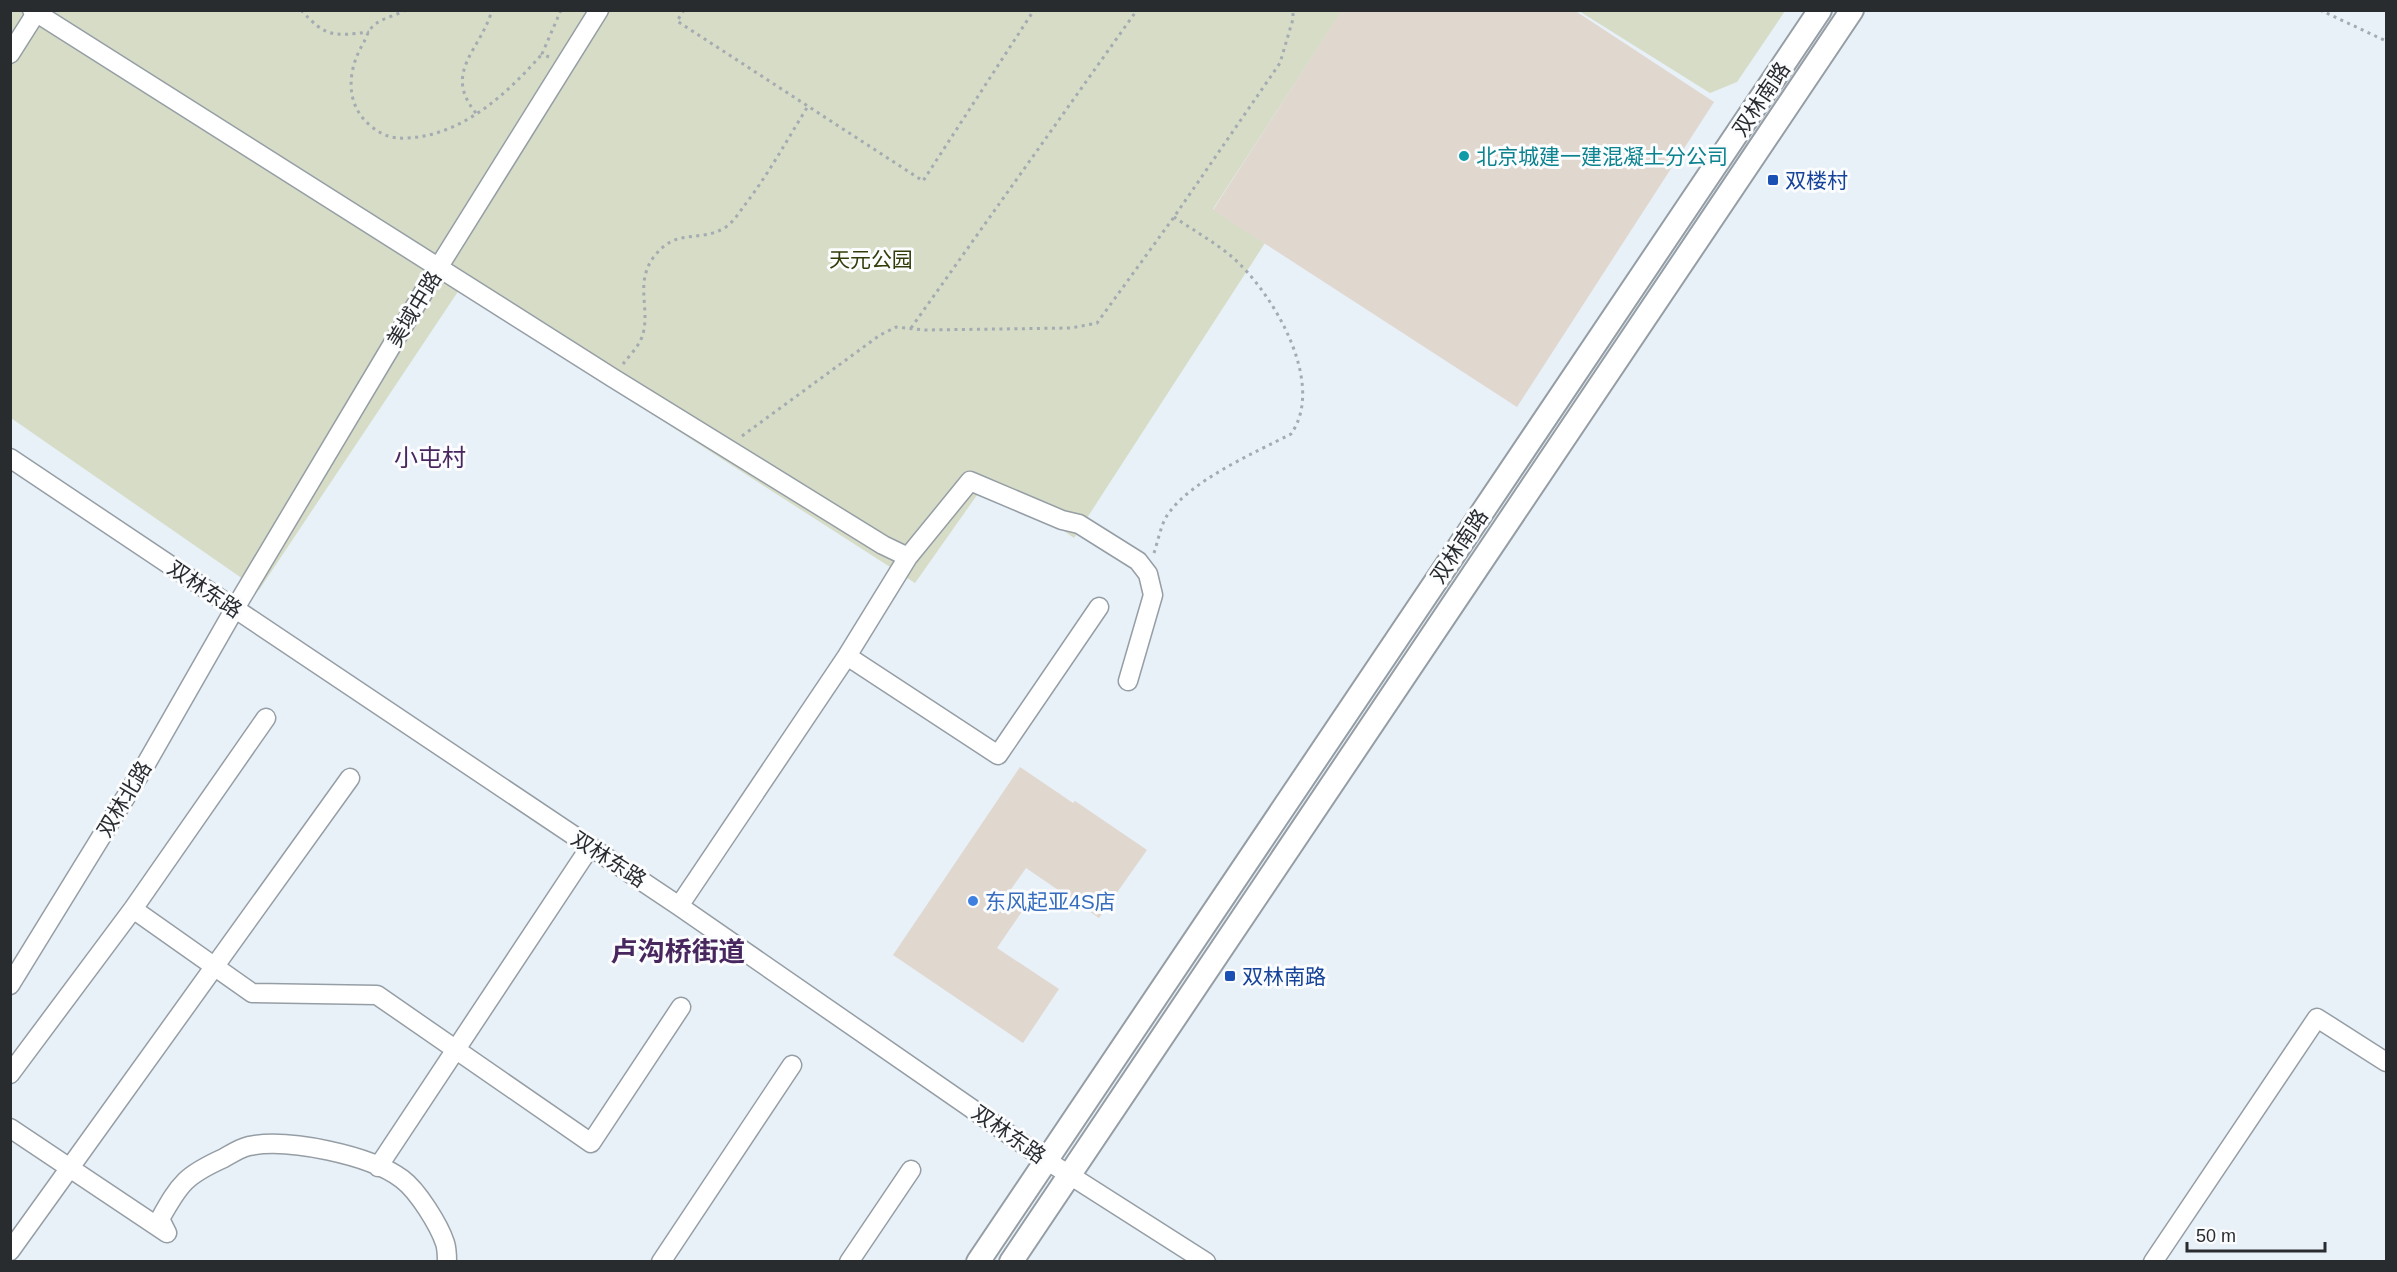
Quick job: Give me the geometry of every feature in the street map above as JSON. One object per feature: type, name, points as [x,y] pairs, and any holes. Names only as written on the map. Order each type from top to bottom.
[{"type":"street","name":"美域中路","points":[[234,610],[438,268],[599,10]]},
{"type":"street","name":"双林南路","points":[[978,1262],[1820,10]]},
{"type":"street","name":"双林南路","points":[[1011,1262],[1852,10]]},
{"type":"street","points":[[10,54],[34,12],[613,378],[883,545],[908,557]]},
{"type":"street","name":"双林东路","points":[[10,458],[234,610],[680,906],[1046,1160],[1206,1262]]},
{"type":"street","points":[[680,906],[847,656],[908,557],[970,481],[1062,520],[1079,524],[1138,561],[1148,574],[1154,595],[1128,681]]},
{"type":"street","points":[[847,656],[998,755],[1099,607]]},
{"type":"street","name":"双林北路","points":[[10,985],[146,764],[234,610]]},
{"type":"street","points":[[10,1074],[133,909],[266,718]]},
{"type":"street","points":[[10,1251],[350,778]]},
{"type":"street","points":[[378,1167],[457,1052],[590,848]]},
{"type":"street","points":[[133,909],[252,993],[377,995],[591,1143],[681,1007]]},
{"type":"street","points":[[2153,1262],[2317,1018],[2386,1062]]},
{"type":"street","points":[[661,1262],[792,1065]]},
{"type":"street","points":[[10,1128],[167,1233],[160,1219],[177,1188],[199,1170],[248,1146],[291,1144],[327,1149],[378,1167],[403,1180],[426,1206],[446,1244],[447,1262]]},
{"type":"street","points":[[849,1262],[911,1170]]},
{"type":"path","points":[[301,10],[324,32],[346,35],[369,32]]},
{"type":"path","points":[[406,10],[373,25],[352,69],[350,84],[352,101],[362,120],[382,135],[404,138],[442,130],[495,103],[519,81],[542,54],[561,10]]},
{"type":"path","points":[[476,113],[462,88],[463,72],[492,10]]},
{"type":"path","points":[[684,10],[677,21],[923,181],[1034,10]]},
{"type":"path","points":[[911,328],[1137,10]]},
{"type":"path","points":[[726,448],[880,335],[896,327],[925,330],[1071,328],[1096,323],[1174,217],[1280,63],[1293,19],[1293,10]]},
{"type":"path","points":[[2320,10],[2386,41]]},
{"type":"path","points":[[542,54],[564,64]]},
{"type":"path","points":[[613,378],[635,349],[643,333],[644,275],[662,247],[673,240],[687,236],[700,236],[726,227],[757,190],[808,106]]},
{"type":"path","points":[[1148,574],[1167,515],[1206,480],[1291,434],[1299,423],[1303,405],[1301,370],[1286,330],[1256,283],[1232,257],[1174,217]]},
{"type":"green space","name":"天元公园","points":[[11,11],[1342,11],[1213,209],[1265,243],[1074,538],[989,478],[915,583],[459,290],[259,590],[11,418]]},
{"type":"green space","points":[[1579,11],[1785,11],[1737,82],[1710,93]]},
{"type":"building","name":"北京城建一建混凝土分公司","points":[[1342,10],[1574,10],[1714,102],[1517,407],[1213,210]]},
{"type":"building","name":"东风起亚4S店","points":[[1020,767],[1147,850],[1099,918],[1026,868],[1007,895],[1025,907],[997,948],[1059,989],[1023,1043],[893,955]]},
{"type":"place","name":"北京城建一建混凝土分公司","points":[[1464,156]]},
{"type":"place","name":"双楼村","points":[[1773,180]]},
{"type":"place","name":"东风起亚4S店","points":[[973,901]]},
{"type":"place","name":"双林南路","points":[[1230,976]]},
{"type":"district","name":"小屯村","points":[[430,457]]},
{"type":"district","name":"卢沟桥街道","points":[[678,952]]}]
